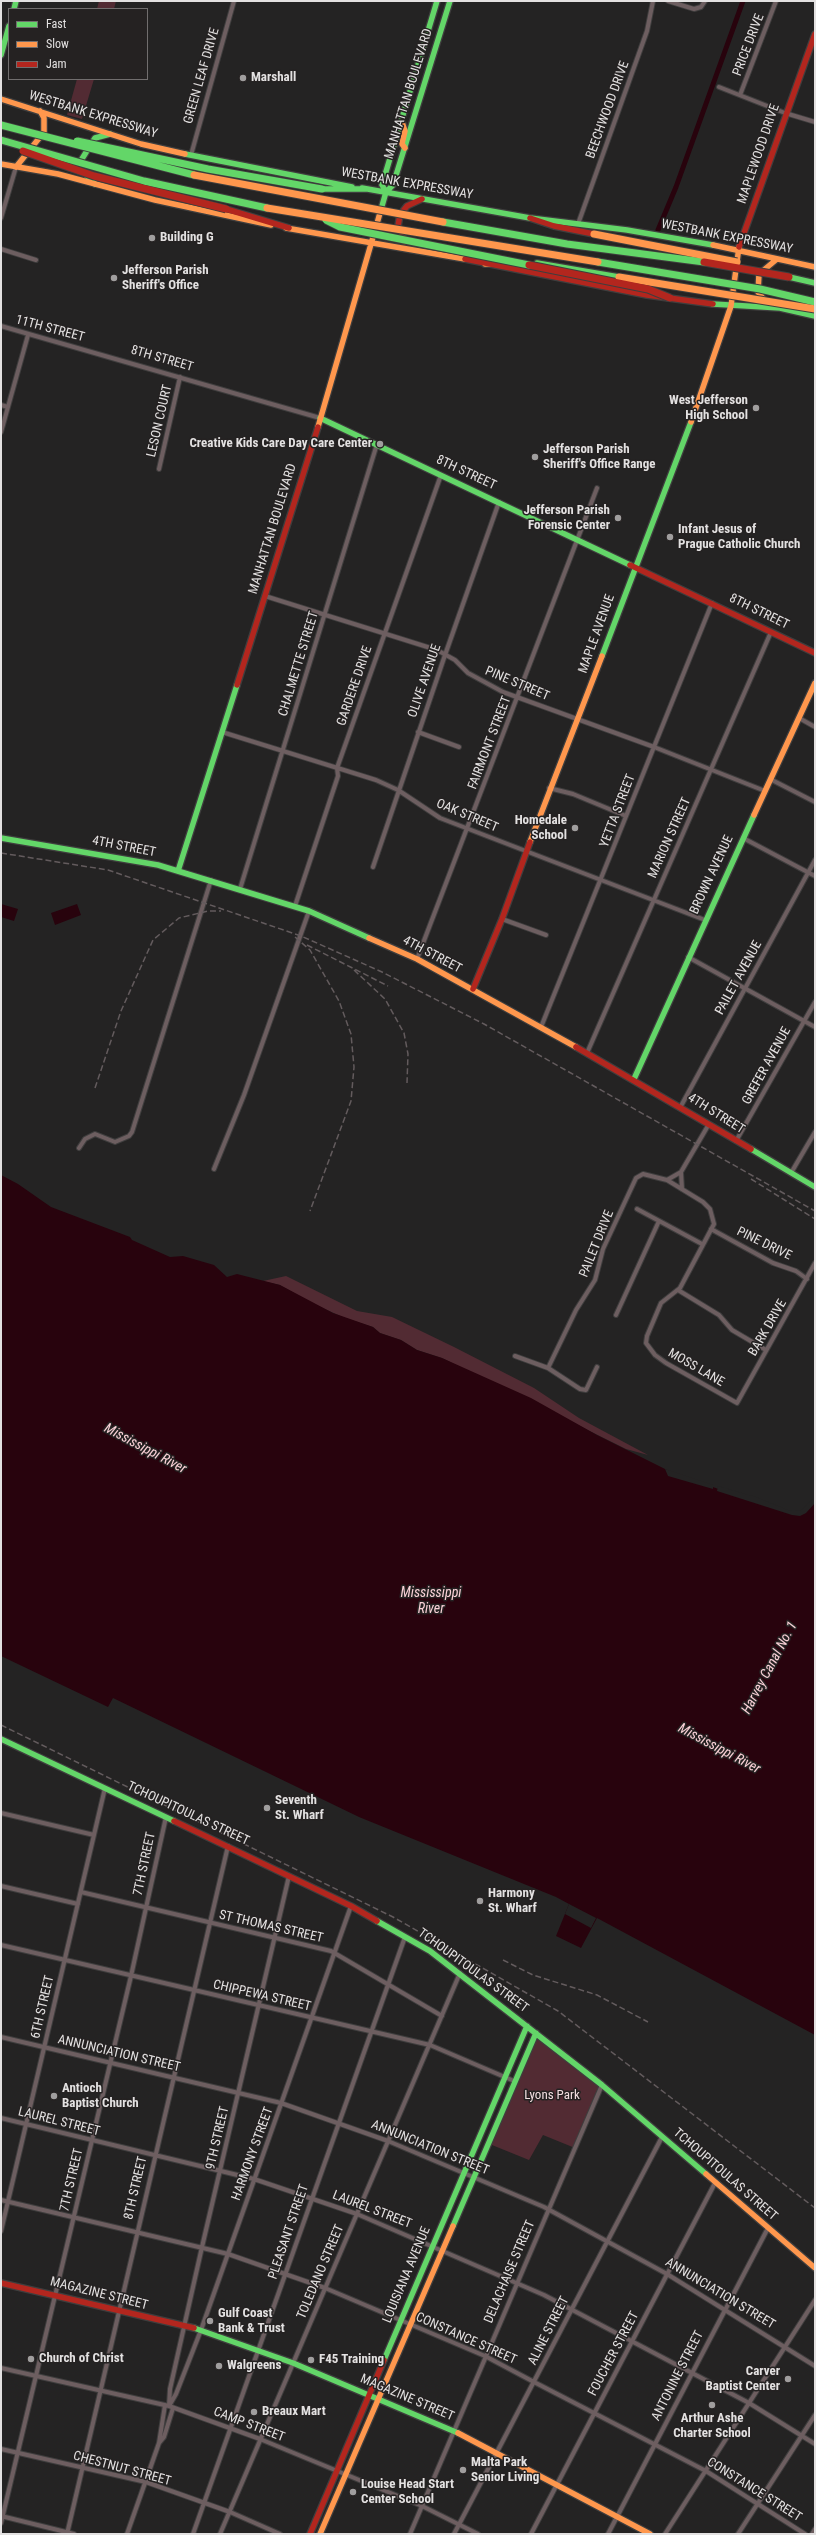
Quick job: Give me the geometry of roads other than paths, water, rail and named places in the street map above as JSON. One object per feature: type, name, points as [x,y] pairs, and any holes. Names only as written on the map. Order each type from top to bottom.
[{"type":"main road","name":"MANHATTAN BOULEVARD","points":[[386,192],[382,185],[437,1]]},
{"type":"main road","name":"MANHATTAN BOULEVARD","points":[[178,871],[320,418],[386,192],[393,185],[450,1]]},
{"type":"main road","points":[[1,55],[8,30]]},
{"type":"main road","name":"MAPLEWOOD DRIVE","points":[[734,284],[738,250],[785,113],[815,34]]},
{"type":"main road","name":"WESTBANK EXPRESSWAY","points":[[1,99],[110,134],[190,156],[530,218],[554,226],[627,230],[738,250],[815,267]]},
{"type":"main road","points":[[16,167],[44,132],[44,118],[40,111]]},
{"type":"main road","points":[[401,122],[405,131],[402,144],[404,148]]},
{"type":"main road","name":"WESTBANK EXPRESSWAY","points":[[1,125],[61,142],[256,188],[567,244],[742,267],[789,276],[815,283]]},
{"type":"main road","points":[[95,184],[85,174],[80,162],[90,143],[95,138],[110,134]]},
{"type":"main road","points":[[61,142],[74,140],[224,172],[322,189],[365,189]]},
{"type":"main road","points":[[1,141],[60,166],[226,209],[289,228]]},
{"type":"main road","points":[[1,141],[144,181],[261,207],[760,290],[815,302]]},
{"type":"main road","points":[[1,164],[58,174],[155,200],[289,228],[409,248],[611,289],[731,306],[772,308],[815,316]]},
{"type":"main road","points":[[409,248],[400,232],[398,219],[405,208],[422,199]]},
{"type":"main road","points":[[321,217],[340,227],[648,289],[670,298]]},
{"type":"main road","points":[[577,228],[762,267],[789,276]]},
{"type":"main road","points":[[772,308],[758,292],[758,281],[759,274],[777,259]]},
{"type":"main road","points":[[485,264],[526,262],[815,309]]},
{"type":"main road","name":"MAPLE AVENUE","points":[[473,989],[502,919],[549,788],[577,719],[634,566],[705,384],[731,306],[734,284]]},
{"type":"main road","name":"8TH STREET","points":[[320,418],[815,653]]},
{"type":"main road","name":"BROWN AVENUE","points":[[634,1079],[688,957],[815,683]]},
{"type":"main road","name":"4TH STREET","points":[[1,838],[178,871],[309,911],[417,959],[473,989],[681,1106],[736,1141],[815,1187]]},
{"type":"main road","name":"TCHOUPITOULAS STREET","points":[[1,1741],[228,1846],[352,1906],[405,1936],[460,1973],[602,2085],[815,2268]]},
{"type":"main road","name":"LOUISIANA AVENUE","points":[[310,2534],[368,2394],[527,2026]]},
{"type":"main road","name":"LOUISIANA AVENUE","points":[[320,2534],[441,2249],[536,2033]]},
{"type":"main road","name":"MAGAZINE STREET","points":[[1,2283],[200,2330],[293,2363],[454,2431],[650,2534]]},
{"type":"main road","points":[[384,2358],[393,2362]]},
{"type":"street","name":"GREEN LEAF DRIVE","points":[[190,156],[234,1]]},
{"type":"street","name":"BEECHWOOD DRIVE","points":[[577,228],[647,31],[653,1]]},
{"type":"street","points":[[668,1],[690,8],[698,8],[705,1]]},
{"type":"street","name":"PRICE DRIVE","points":[[740,96],[776,1]]},
{"type":"street","points":[[719,87],[785,113],[815,122]]},
{"type":"street","points":[[1,218],[16,167]]},
{"type":"street","points":[[1,250],[36,260]]},
{"type":"street","name":"11TH STREET","points":[[1,326],[28,335],[94,351]]},
{"type":"street","points":[[1,432],[28,335]]},
{"type":"street","name":"8TH STREET","points":[[94,351],[320,418]]},
{"type":"street","name":"LESON COURT","points":[[159,469],[180,377]]},
{"type":"street","points":[[1,405],[8,407]]},
{"type":"street","name":"CHALMETTE STREET","points":[[240,889],[377,444]]},
{"type":"street","name":"GARDERE DRIVE","points":[[295,906],[338,776],[338,768],[441,475]]},
{"type":"street","name":"FAIRMONT STREET","points":[[417,959],[597,488]]},
{"type":"street","name":"OLIVE AVENUE","points":[[373,867],[418,732],[499,502]]},
{"type":"street","name":"PINE STREET","points":[[265,596],[445,655],[468,674],[518,697],[654,747],[765,791]]},
{"type":"street","name":"YETTA STREET","points":[[541,1027],[712,603]]},
{"type":"street","name":"MARION STREET","points":[[587,1053],[771,632]]},
{"type":"street","points":[[799,718],[815,727]]},
{"type":"street","name":"OAK STREET","points":[[222,732],[376,780],[398,790],[440,818],[705,920]]},
{"type":"street","points":[[418,732],[459,747]]},
{"type":"street","points":[[770,779],[815,802]]},
{"type":"street","points":[[549,788],[573,794],[626,816]]},
{"type":"street","points":[[743,838],[815,876]]},
{"type":"street","name":"PAILET AVENUE","points":[[681,1106],[815,860]]},
{"type":"street","points":[[79,1148],[85,1140],[95,1134],[115,1142],[129,1136],[132,1132],[211,880]]},
{"type":"street","points":[[214,1169],[244,1095],[309,911]]},
{"type":"street","points":[[502,919],[546,935]]},
{"type":"street","points":[[688,957],[815,1027]]},
{"type":"street","name":"GREFER AVENUE","points":[[736,1141],[815,1002]]},
{"type":"street","points":[[667,1180],[681,1172],[710,1124]]},
{"type":"street","points":[[791,1173],[815,1132]]},
{"type":"street","points":[[681,1172],[682,1189]]},
{"type":"street","name":"PAILET DRIVE","points":[[548,1368],[576,1310],[595,1280],[602,1249],[636,1178],[643,1174],[667,1180],[682,1189],[710,1210],[714,1216],[714,1224],[711,1229]]},
{"type":"street","points":[[637,1209],[702,1244]]},
{"type":"street","points":[[616,1315],[659,1221]]},
{"type":"street","points":[[711,1229],[678,1290],[719,1315],[732,1330],[766,1350]]},
{"type":"street","name":"PINE DRIVE","points":[[711,1229],[807,1278]]},
{"type":"street","name":"BARK DRIVE","points":[[737,1403],[815,1263]]},
{"type":"street","name":"MOSS LANE","points":[[678,1290],[661,1303],[646,1336],[648,1346],[655,1355],[666,1363],[737,1403]]},
{"type":"street","points":[[515,1356],[548,1368],[580,1390],[586,1390],[597,1367]]},
{"type":"street","name":"6TH STREET","points":[[1,2231],[105,1788]]},
{"type":"street","points":[[1,1813],[94,1835]]},
{"type":"street","name":"7TH STREET","points":[[1,2523],[54,2295],[74,2218],[109,2061],[131,1976],[166,1817]]},
{"type":"street","name":"8TH STREET","points":[[67,2533],[228,1846]]},
{"type":"street","name":"9TH STREET","points":[[169,2406],[170,2390],[202,2247],[289,1876]]},
{"type":"street","points":[[1,1886],[78,1904]]},
{"type":"street","name":"ST THOMAS STREET","points":[[80,1892],[335,1953],[442,2016]]},
{"type":"street","name":"HARMONY STREET","points":[[127,2534],[159,2443],[169,2406],[176,2394],[228,2254],[352,1906]]},
{"type":"street","name":"PLEASANT STREET","points":[[193,2534],[405,1936]]},
{"type":"street","name":"CHIPPEWA STREET","points":[[1,1946],[194,1992],[430,2045],[514,2081]]},
{"type":"street","name":"TOLEDANO STREET","points":[[220,2534],[460,1973]]},
{"type":"street","name":"ANNUNCIATION STREET","points":[[1,2037],[174,2076],[281,2103],[388,2141],[464,2172],[548,2210],[667,2274],[725,2308],[815,2366]]},
{"type":"street","name":"DELACHAISE STREET","points":[[410,2534],[602,2085]]},
{"type":"street","name":"LAUREL STREET","points":[[1,2118],[254,2179],[357,2214],[518,2282],[572,2309],[749,2403],[815,2444]]},
{"type":"street","name":"ALINE STREET","points":[[454,2534],[662,2137]]},
{"type":"street","name":"FOUCHER STREET","points":[[531,2534],[715,2183]]},
{"type":"street","name":"CONSTANCE STREET","points":[[1,2200],[228,2254],[326,2288],[485,2356],[706,2471],[758,2503],[804,2534]]},
{"type":"street","name":"ANTONINE STREET","points":[[608,2534],[768,2228]]},
{"type":"street","points":[[665,2534],[815,2300]]},
{"type":"street","name":"CAMP STREET","points":[[1,2368],[169,2406],[260,2439],[422,2506],[478,2534]]},
{"type":"street","points":[[159,2443],[164,2437],[169,2406]]},
{"type":"street","points":[[738,2534],[815,2415]]},
{"type":"street","name":"CHESTNUT STREET","points":[[1,2449],[146,2482],[230,2512],[280,2534]]},
{"type":"street","points":[[2,2516],[74,2534]]},
{"type":"street","points":[[812,2534],[815,2529]]},
{"type":"water","points":[[1,904],[18,909],[14,921],[1,917]]},
{"type":"water","points":[[77,904],[81,915],[55,925],[51,913]]},
{"type":"water","name":"Mississippi River","points":[[1,1175],[18,1184],[51,1207],[130,1237],[132,1240],[170,1257],[183,1256],[214,1265],[227,1277],[237,1274],[280,1285],[333,1313],[373,1327],[380,1333],[401,1340],[417,1350],[442,1358],[531,1398],[597,1435],[677,1475],[787,1512],[801,1513],[815,1499],[815,2035],[597,1918],[581,1948],[556,1936],[569,1904],[556,1897],[359,1817],[113,1698],[108,1707],[1,1656]]},
{"type":"waterway","points":[[658,230],[676,187],[743,1]]},
{"type":"railway","points":[[1,853],[108,870],[301,936],[382,972],[484,1024],[815,1211]]},
{"type":"railway","points":[[95,1088],[121,1011],[153,940],[179,918],[208,911],[221,911]]},
{"type":"railway","points":[[295,937],[310,950],[339,1001],[351,1034],[354,1067],[351,1101],[310,1211]]},
{"type":"railway","points":[[307,945],[388,986]]},
{"type":"railway","points":[[354,970],[385,999],[404,1033],[408,1054],[407,1083]]},
{"type":"railway","points":[[751,1179],[815,1219]]},
{"type":"railway","points":[[1,1725],[393,1917],[558,2011],[815,2208]]},
{"type":"railway","points":[[503,1960],[533,1975],[597,1995],[648,2022]]},
{"type":"place","name":"Marshall","points":[[243,78]]},
{"type":"place","name":"Building G","points":[[152,238]]},
{"type":"place","name":"Jefferson Parish Sheriff's Office","points":[[114,278]]},
{"type":"place","name":"West Jefferson High School","points":[[756,408]]},
{"type":"place","name":"Creative Kids Care Day Care Center","points":[[380,444]]},
{"type":"place","name":"Jefferson Parish Sheriff's Office Range","points":[[535,457]]},
{"type":"place","name":"Jefferson Parish Forensic Center","points":[[618,518]]},
{"type":"place","name":"Infant Jesus of Prague Catholic Church","points":[[670,537]]},
{"type":"place","name":"Homedale School","points":[[575,828]]},
{"type":"place","name":"Seventh St. Wharf","points":[[267,1808]]},
{"type":"place","name":"Harmony St. Wharf","points":[[480,1901]]},
{"type":"place","name":"Antioch Baptist Church","points":[[54,2096]]},
{"type":"place","name":"Gulf Coast Bank & Trust","points":[[210,2321]]},
{"type":"place","name":"Church of Christ","points":[[31,2359]]},
{"type":"place","name":"F45 Training","points":[[311,2360]]},
{"type":"place","name":"Walgreens","points":[[219,2366]]},
{"type":"place","name":"Carver Baptist Center","points":[[788,2379]]},
{"type":"place","name":"Arthur Ashe Charter School","points":[[712,2405]]},
{"type":"place","name":"Breaux Mart","points":[[254,2412]]},
{"type":"place","name":"Malta Park Senior Living","points":[[463,2470]]},
{"type":"place","name":"Louise Head Start Center School","points":[[353,2492]]},
{"type":"water label","name":"Harvey Canal No. 1","points":[[770,1668]]},
{"type":"park label","name":"Lyons Park","points":[[552,2096]]}]
